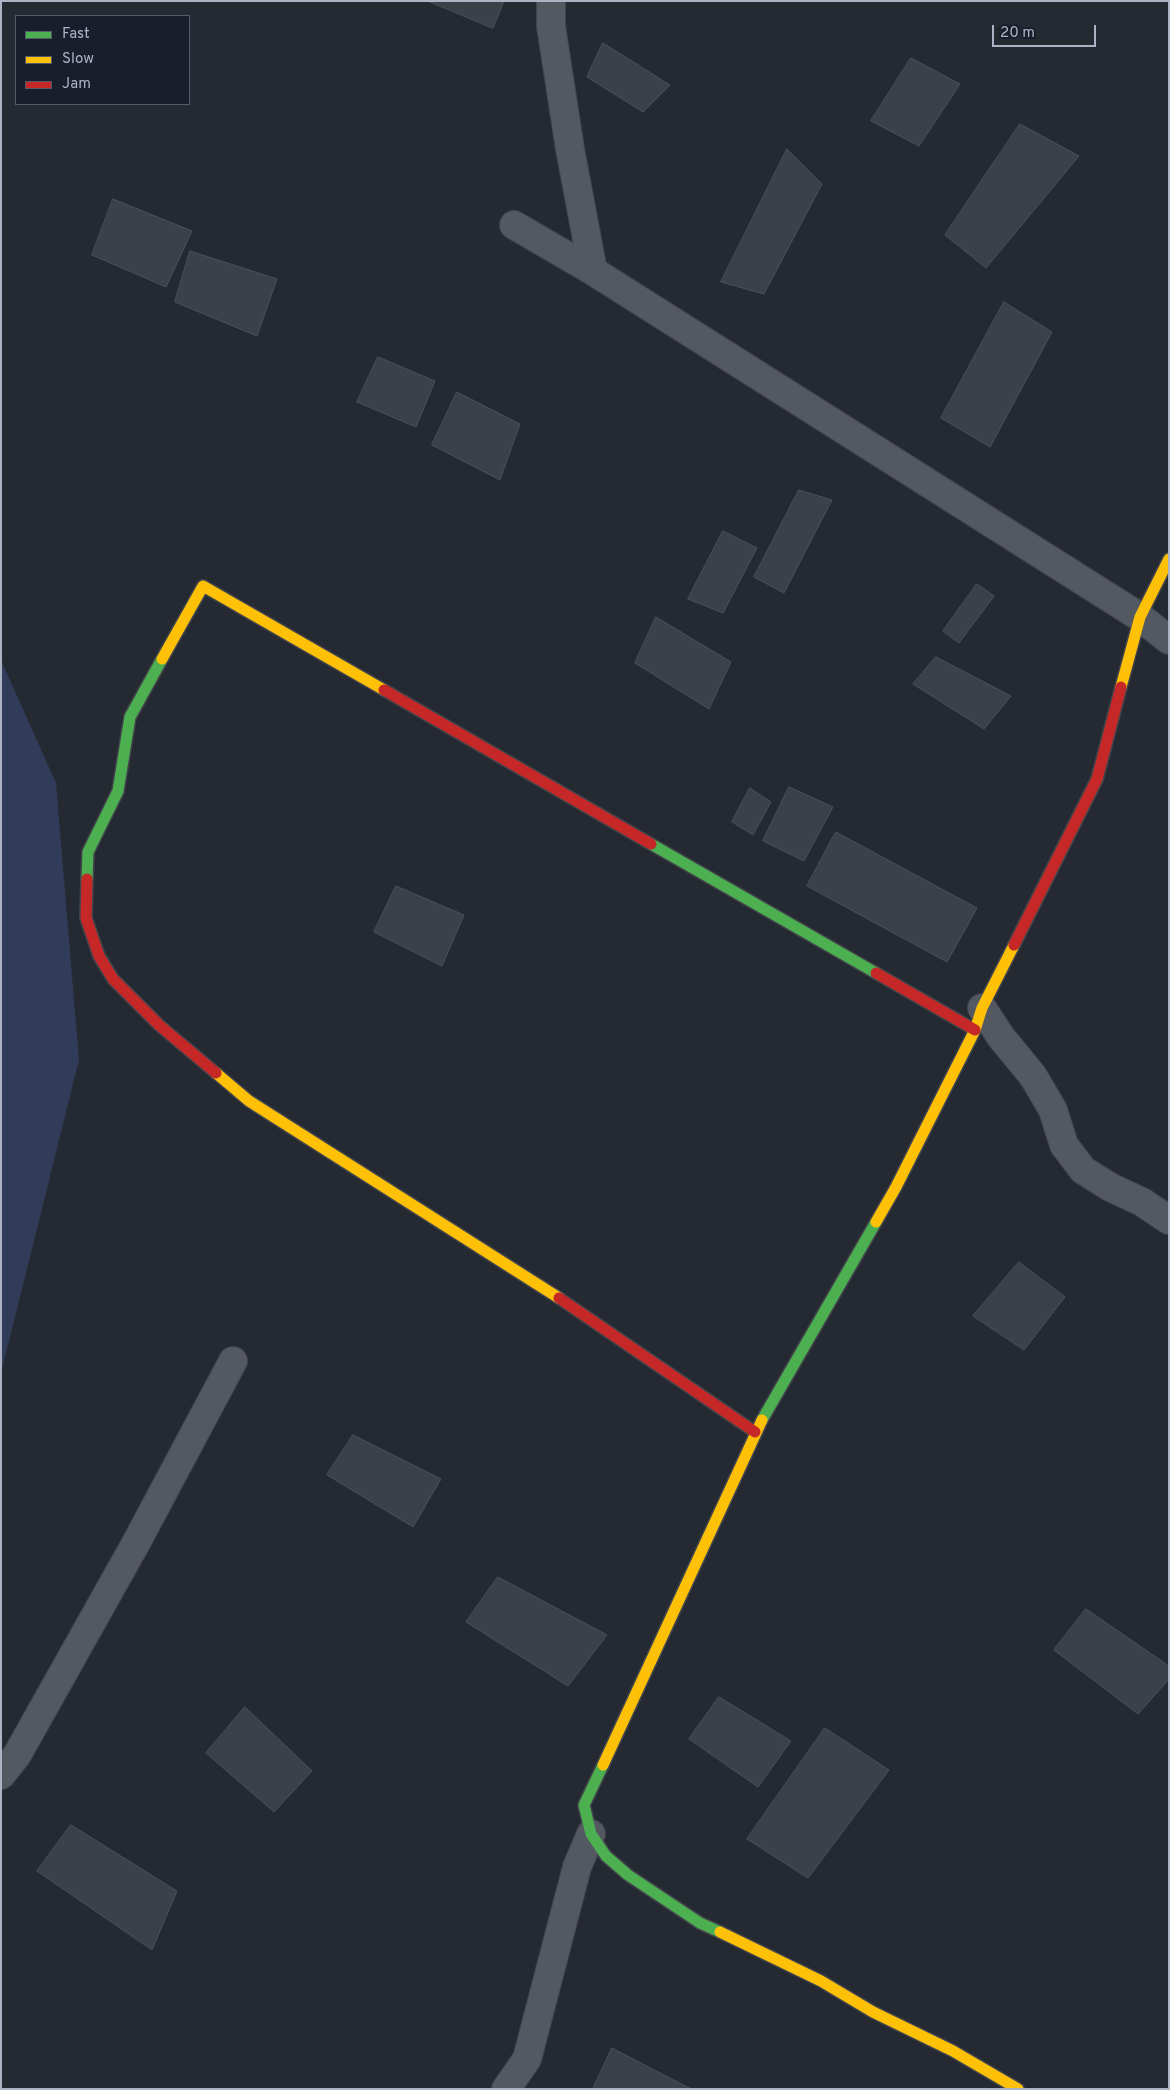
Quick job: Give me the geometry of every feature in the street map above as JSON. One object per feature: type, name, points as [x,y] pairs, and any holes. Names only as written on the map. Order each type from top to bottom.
[{"type":"street","points":[[551,1],[551,26],[561,92],[593,270]]},
{"type":"street","points":[[514,225],[593,270],[1140,617],[1169,640]]},
{"type":"street","points":[[1018,2089],[953,2051],[872,2012],[822,1982],[766,1953],[700,1923],[628,1875],[606,1856],[591,1834],[584,1805],[755,1432],[814,1333],[896,1187],[1097,779],[1140,617],[1169,558]]},
{"type":"street","points":[[755,1432],[566,1302],[249,1102],[159,1025],[113,979],[99,956],[86,918],[88,852],[118,791],[130,717],[204,586],[978,1019],[1001,1036],[1033,1076],[1053,1110],[1064,1145],[1083,1170],[1110,1187],[1142,1202],[1169,1220]]},
{"type":"street","points":[[1,1776],[17,1754],[136,1543],[233,1361]]},
{"type":"street","points":[[506,2089],[527,2059],[577,1867],[591,1834]]},
{"type":"water","points":[[1,660],[56,783],[79,1060],[1,1373]]},
{"type":"building","points":[[428,1],[504,1],[493,28]]},
{"type":"building","points":[[603,43],[670,85],[643,112],[587,77]]},
{"type":"building","points":[[911,58],[960,84],[919,146],[871,121]]},
{"type":"building","points":[[1020,124],[1079,156],[986,268],[945,235]]},
{"type":"building","points":[[787,149],[822,184],[764,294],[721,282]]},
{"type":"building","points":[[113,199],[192,231],[166,287],[92,255]]},
{"type":"building","points":[[190,251],[277,279],[257,336],[175,302]]},
{"type":"building","points":[[1004,302],[1052,332],[990,447],[941,418]]},
{"type":"building","points":[[378,357],[435,381],[416,427],[357,402]]},
{"type":"building","points":[[457,392],[520,424],[500,480],[432,445]]},
{"type":"building","points":[[799,490],[832,500],[784,593],[754,577]]},
{"type":"building","points":[[723,531],[757,548],[723,613],[688,599]]},
{"type":"building","points":[[977,584],[994,596],[959,643],[943,631]]},
{"type":"building","points":[[656,617],[731,662],[709,709],[635,663]]},
{"type":"building","points":[[936,657],[1011,696],[984,729],[913,684]]},
{"type":"building","points":[[789,787],[833,807],[804,861],[763,841]]},
{"type":"building","points":[[750,788],[771,802],[753,835],[732,822]]},
{"type":"building","points":[[836,832],[977,908],[947,962],[807,886]]},
{"type":"building","points":[[396,886],[464,915],[442,966],[374,932]]},
{"type":"building","points":[[1019,1262],[1065,1297],[1024,1350],[973,1316]]},
{"type":"building","points":[[353,1435],[441,1479],[413,1527],[327,1475]]},
{"type":"building","points":[[498,1577],[607,1635],[568,1686],[466,1622]]},
{"type":"building","points":[[1086,1609],[1169,1666],[1169,1679],[1138,1714],[1054,1650]]},
{"type":"building","points":[[719,1697],[791,1741],[758,1787],[689,1739]]},
{"type":"building","points":[[245,1707],[312,1771],[274,1812],[206,1753]]},
{"type":"building","points":[[825,1728],[889,1770],[808,1878],[747,1839]]},
{"type":"building","points":[[71,1825],[177,1891],[152,1950],[37,1871]]},
{"type":"building","points":[[612,2048],[691,2089],[593,2089]]},
{"type":"traffic: fast","points":[[87,879],[88,852],[118,791],[130,717],[162,659]]},
{"type":"traffic: fast","points":[[651,844],[876,973]]},
{"type":"traffic: fast","points":[[762,1420],[876,1222]]},
{"type":"traffic: fast","points":[[603,1765],[584,1805],[591,1834],[606,1856],[628,1875],[700,1923],[720,1932]]},
{"type":"traffic: slow","points":[[1121,687],[1140,617],[1169,559]]},
{"type":"traffic: slow","points":[[162,659],[203,586],[384,690]]},
{"type":"traffic: slow","points":[[876,1222],[896,1187],[975,1030],[982,1008],[1014,945]]},
{"type":"traffic: slow","points":[[216,1073],[249,1101],[559,1298]]},
{"type":"traffic: slow","points":[[603,1765],[762,1420]]},
{"type":"traffic: slow","points":[[720,1932],[821,1981],[873,2012],[953,2051],[1018,2089]]},
{"type":"traffic: jam","points":[[1014,945],[1097,779],[1121,687]]},
{"type":"traffic: jam","points":[[384,690],[651,844]]},
{"type":"traffic: jam","points":[[87,879],[86,918],[99,956],[113,979],[159,1025],[216,1073]]},
{"type":"traffic: jam","points":[[876,973],[975,1030]]},
{"type":"traffic: jam","points":[[559,1298],[755,1432]]}]
